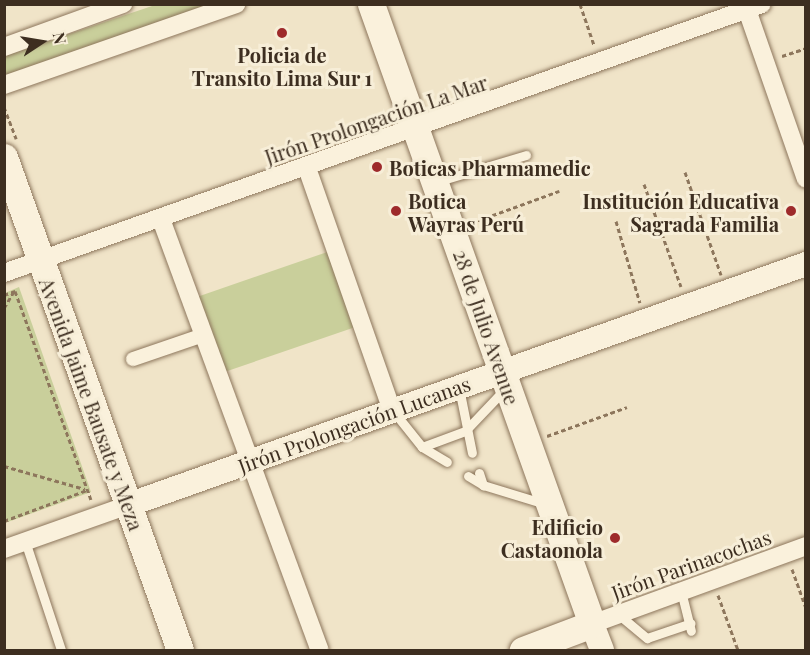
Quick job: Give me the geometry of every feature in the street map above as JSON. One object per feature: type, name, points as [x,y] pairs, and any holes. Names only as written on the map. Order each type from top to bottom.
[{"type":"main road","name":"28 de Julio Avenue","points":[[370,4],[453,229],[592,624]]},
{"type":"main road","name":"Avenida Jaime Bausate y Meza","points":[[4,157],[180,651]]},
{"type":"main road","points":[[523,651],[592,624]]},
{"type":"street","points":[[4,47],[123,4]]},
{"type":"street","points":[[4,85],[236,4]]},
{"type":"street","points":[[751,6],[765,63],[806,178]]},
{"type":"street","name":"Jirón Prolongación La Mar","points":[[4,273],[307,168],[751,6]]},
{"type":"street","points":[[307,168],[393,411]]},
{"type":"street","points":[[161,219],[320,651]]},
{"type":"street","name":"Jirón Prolongación Lucanas","points":[[4,549],[459,387],[505,379],[646,321],[806,264]]},
{"type":"street","points":[[133,359],[203,334]]},
{"type":"street","name":"Jirón Parinacochas","points":[[592,624],[806,546]]},
{"type":"street","name":"28 de Julio Avenue","points":[[592,624],[602,651]]},
{"type":"lane","points":[[436,182],[526,155]]},
{"type":"lane","points":[[422,447],[465,431],[505,379]]},
{"type":"lane","points":[[459,387],[465,431],[472,453]]},
{"type":"lane","points":[[393,411],[422,447],[447,462]]},
{"type":"lane","points":[[479,473],[483,485]]},
{"type":"lane","points":[[468,476],[483,485],[550,506]]},
{"type":"lane","points":[[25,541],[61,651]]},
{"type":"lane","points":[[618,614],[647,638],[691,627],[681,591]]},
{"type":"path","points":[[580,4],[600,63]]},
{"type":"path","points":[[765,63],[806,48]]},
{"type":"path","points":[[685,172],[727,292]]},
{"type":"path","points":[[644,184],[688,306]]},
{"type":"path","points":[[453,229],[559,191]]},
{"type":"path","points":[[616,221],[646,321]]},
{"type":"path","points":[[4,295],[15,291],[87,490]]},
{"type":"path","points":[[528,443],[627,407]]},
{"type":"path","points":[[4,466],[87,490]]},
{"type":"path","points":[[4,521],[87,490]]},
{"type":"path","points":[[786,553],[806,608]]},
{"type":"path","points":[[709,581],[738,651]]},
{"type":"green space","points":[[155,5],[212,5],[5,75],[4,56]]},
{"type":"green space","points":[[336,249],[362,325],[216,375],[190,299]]},
{"type":"green space","points":[[19,287],[91,492],[5,523],[5,293]]},
{"type":"place","name":"Policia de Transito Lima Sur 1","points":[[282,33]]},
{"type":"place","name":"Boticas Pharmamedic","points":[[377,167]]},
{"type":"place","name":"Botica Wayras Perú","points":[[396,211]]},
{"type":"place","name":"Institución Educativa Sagrada Familia","points":[[791,211]]},
{"type":"place","name":"Edificio Castaonola","points":[[615,538]]}]
